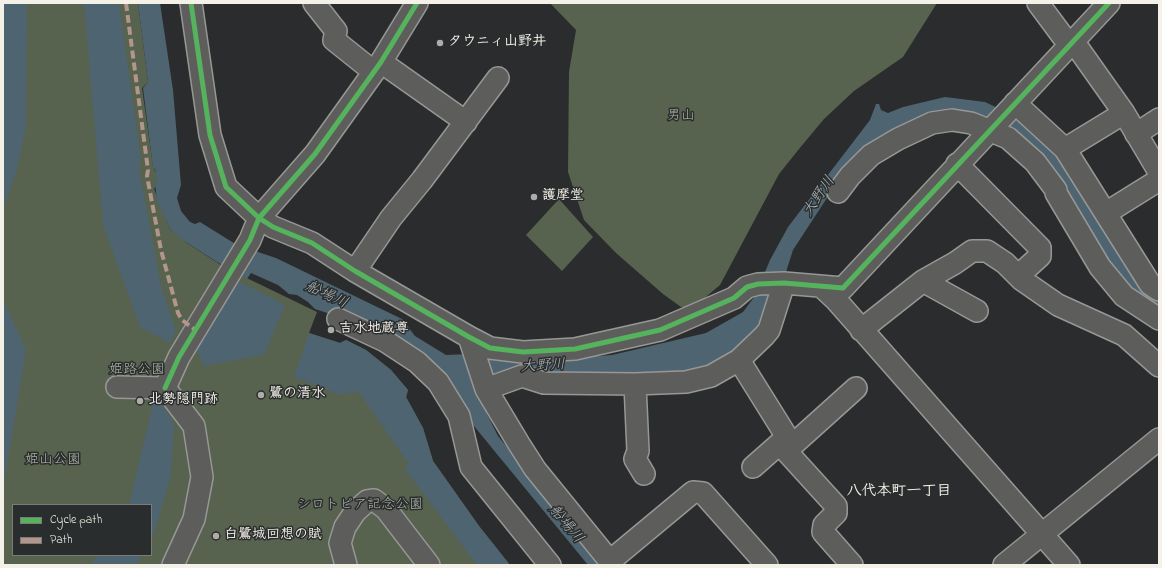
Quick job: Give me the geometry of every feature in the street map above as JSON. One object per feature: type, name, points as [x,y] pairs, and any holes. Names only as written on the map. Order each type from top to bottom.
[{"type":"street","points":[[191,3],[210,135],[226,187],[259,218],[273,227],[312,243],[355,271],[469,337],[490,348],[523,352],[575,349],[660,330],[734,298],[747,288],[758,284],[784,283],[843,288],[957,164],[1109,3]]},
{"type":"street","points":[[314,3],[336,31],[334,40],[466,122]]},
{"type":"street","points":[[166,388],[179,357],[250,240],[259,218],[315,154],[378,67],[417,3]]},
{"type":"street","points":[[1038,3],[1064,38],[1078,48],[1124,113],[1159,172]]},
{"type":"street","points":[[355,271],[392,218],[498,78]]},
{"type":"street","points":[[1015,103],[1065,149],[1106,212],[1156,283]]},
{"type":"street","points":[[1065,149],[1124,113]]},
{"type":"street","points":[[1136,134],[1159,119]]},
{"type":"street","points":[[838,192],[857,168],[871,155],[923,126],[952,120],[971,123],[990,130],[1008,138],[1035,162],[1056,190],[1056,193],[1100,267],[1124,296],[1159,319]]},
{"type":"street","points":[[957,164],[1040,248],[1040,256],[1018,276]]},
{"type":"street","points":[[1106,212],[1159,180]]},
{"type":"street","points":[[861,330],[923,281],[955,263],[972,251],[987,251],[1005,262],[1018,276],[1068,310],[1124,335],[1159,366]]},
{"type":"street","points":[[923,281],[977,311]]},
{"type":"street","points":[[486,388],[522,376],[544,383],[635,384],[686,382],[711,376],[739,360],[769,330],[784,283]]},
{"type":"street","points":[[822,287],[836,300],[1068,565]]},
{"type":"street","points":[[338,319],[385,341],[417,362],[438,382],[459,416],[471,467],[550,565]]},
{"type":"street","points":[[469,337],[486,388],[535,469],[611,563],[693,492],[703,493],[767,565]]},
{"type":"street","points":[[739,360],[786,444],[836,506],[836,513],[824,525],[823,532],[852,565]]},
{"type":"street","points":[[635,384],[638,451],[635,459],[644,474]]},
{"type":"street","points":[[117,387],[166,388]]},
{"type":"street","points":[[166,388],[194,426],[202,478],[194,519],[173,565]]},
{"type":"street","points":[[753,467],[786,444],[856,388]]},
{"type":"street","points":[[1004,565],[1159,439]]},
{"type":"street","points":[[346,565],[340,543],[344,527],[355,512],[367,501],[374,500],[386,509],[429,565]]},
{"type":"green space","name":"姫路公園","points":[[3,3],[138,3],[148,82],[142,88],[153,166],[159,180],[154,189],[170,229],[187,243],[224,267],[317,312],[309,333],[340,343],[346,340],[366,350],[391,370],[408,390],[406,397],[423,428],[433,461],[479,526],[510,565],[3,565]]},
{"type":"green space","name":"男山","points":[[550,3],[937,3],[903,57],[854,91],[824,119],[779,174],[720,285],[694,307],[681,307],[663,294],[616,253],[584,220],[568,172],[569,72],[576,30]]},
{"type":"green space","points":[[559,199],[593,237],[562,271],[526,235]]},
{"type":"water","points":[[3,3],[27,3],[26,128],[16,172],[3,210]]},
{"type":"water","points":[[84,3],[119,3],[141,159],[139,169],[161,286],[176,331],[170,343],[140,327],[103,225]]},
{"type":"water","name":"船場川","points":[[138,3],[160,3],[173,90],[181,185],[177,198],[181,211],[190,222],[195,224],[200,222],[237,245],[276,258],[402,319],[415,336],[446,355],[468,354],[553,359],[612,355],[706,333],[743,312],[755,296],[770,260],[788,227],[870,120],[876,104],[879,104],[881,110],[888,113],[903,107],[945,97],[985,102],[1023,120],[1059,157],[1099,220],[1091,233],[974,115],[842,175],[793,250],[786,272],[757,337],[718,366],[690,372],[479,386],[487,414],[498,436],[605,565],[588,565],[469,420],[352,321],[315,309],[308,302],[297,295],[289,294],[278,285],[251,273],[247,279],[181,239],[170,229],[157,200],[155,185],[157,181],[155,169],[153,168],[143,88],[148,82]]},
{"type":"water","points":[[240,282],[285,305],[264,355],[204,366],[195,347],[230,285]]},
{"type":"water","points":[[3,299],[26,350],[3,489]]},
{"type":"water","points":[[309,333],[340,343],[346,340],[366,350],[391,370],[408,390],[406,397],[423,428],[433,461],[479,526],[510,565],[477,565],[405,469],[409,464],[358,391],[341,395],[294,377]]},
{"type":"water","points":[[154,399],[159,399],[174,424],[171,474],[155,531],[152,536],[152,504],[129,504]]},
{"type":"water","points":[[96,556],[141,556],[136,565],[91,565]]},
{"type":"waterway","name":"大野川","points":[[1076,194],[1123,275],[1142,295],[1159,305]]},
{"type":"marked path","points":[[126,3],[148,170],[147,176],[161,250],[178,313],[182,320],[194,329]]},
{"type":"cycle path","points":[[191,3],[210,135],[226,187],[259,218],[273,227],[312,243],[355,271],[469,337],[490,348],[523,352],[575,349],[660,330],[734,298],[747,287],[758,284],[784,283],[843,288],[1109,3]]},
{"type":"cycle path","points":[[165,388],[179,357],[250,240],[259,218],[315,154],[381,62],[417,3]]},
{"type":"place","name":"タウニィ山野井","points":[[440,43]]},
{"type":"place","name":"護摩堂","points":[[534,197]]},
{"type":"place","name":"吉水地蔵尊","points":[[331,330]]},
{"type":"place","name":"鷺の清水","points":[[261,395]]},
{"type":"place","name":"北勢隠門跡","points":[[140,401]]},
{"type":"place","name":"白鷺城回想の賦","points":[[216,536]]},
{"type":"district","name":"八代本町一丁目","points":[[899,493]]},
{"type":"park label","name":"姫山公園","points":[[53,461]]},
{"type":"park label","name":"シロトピア記念公園","points":[[360,506]]}]
